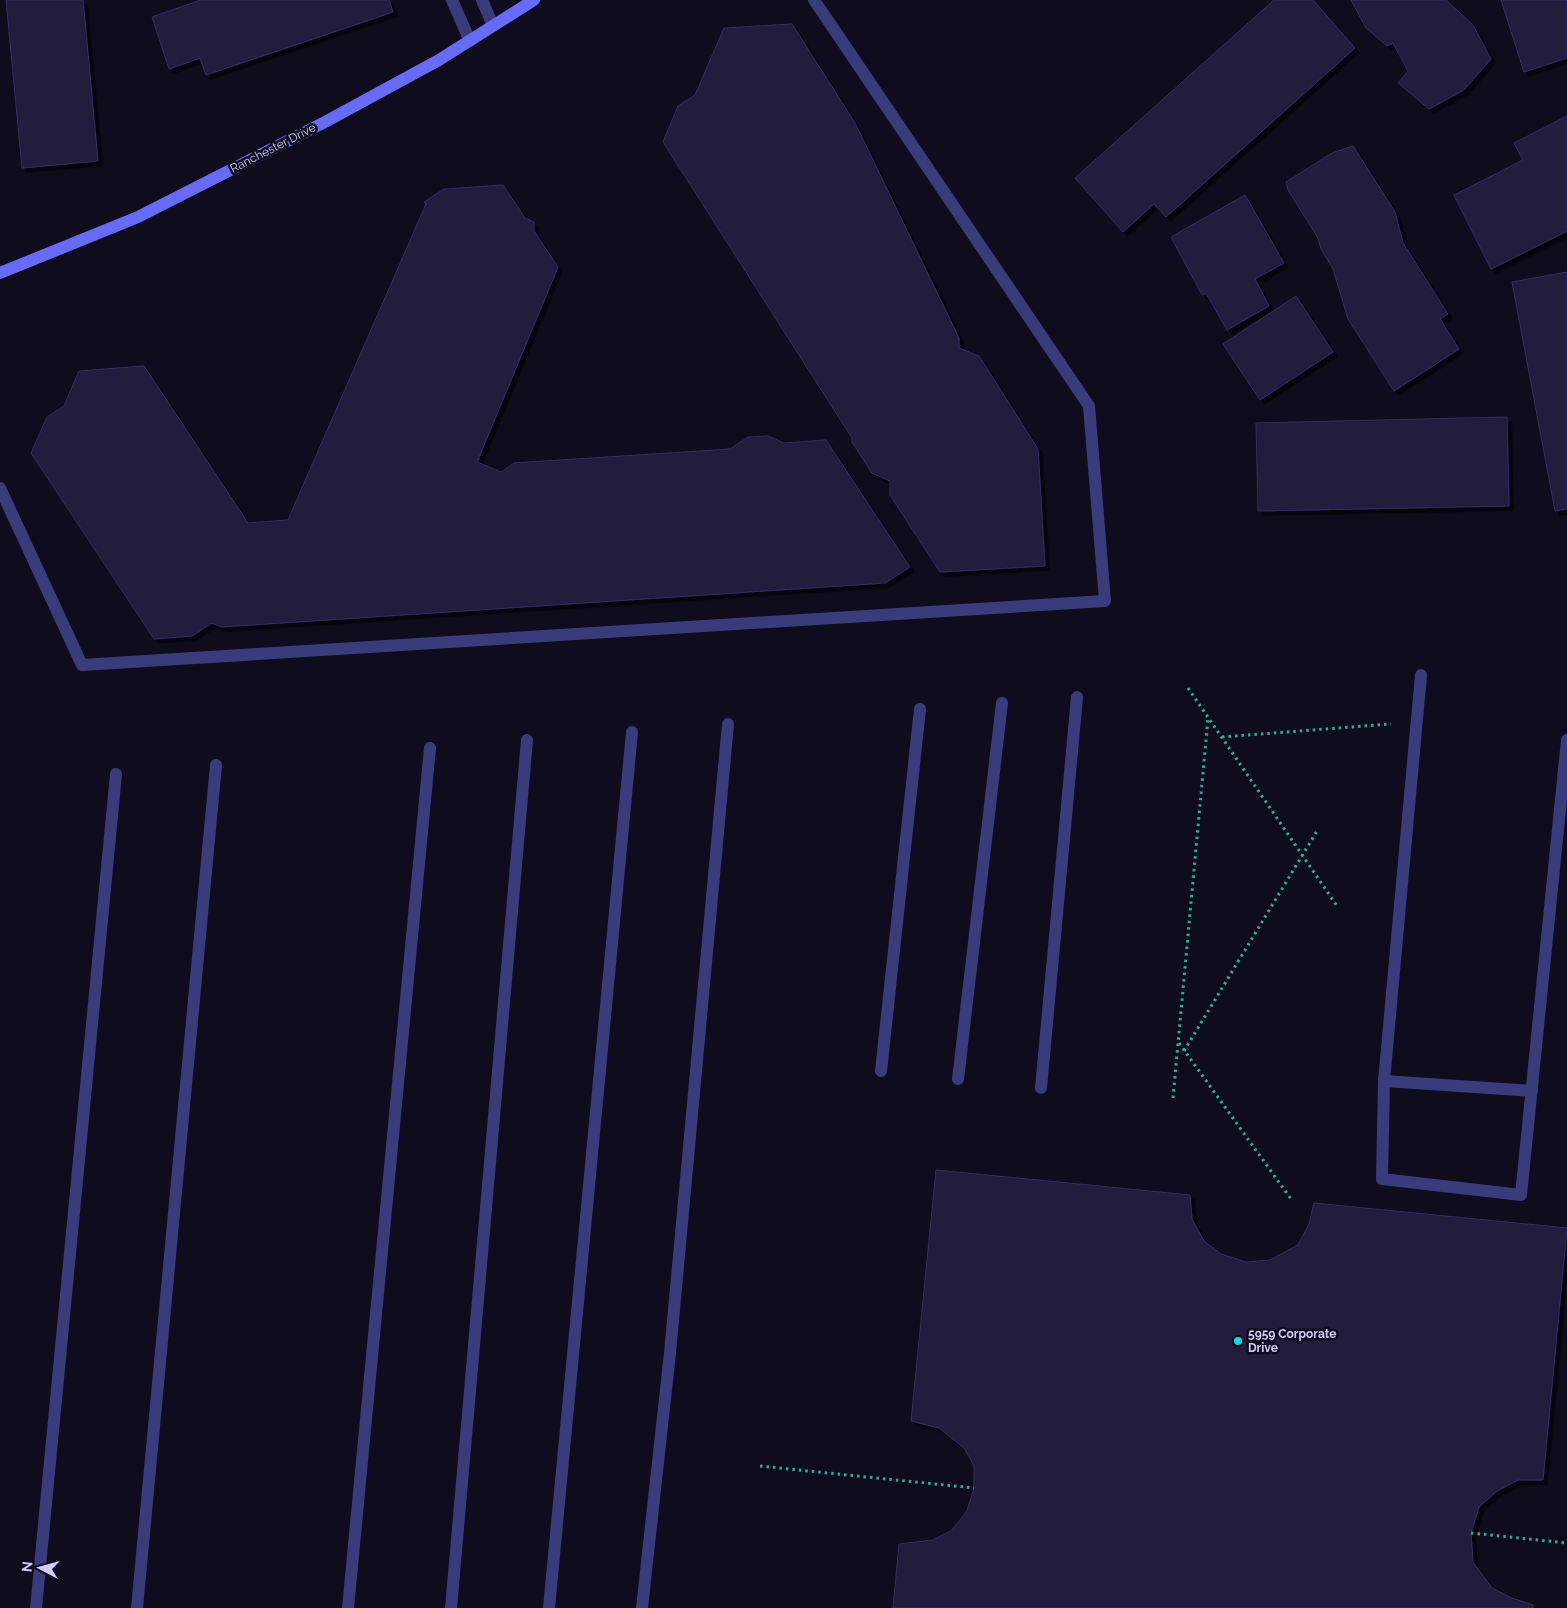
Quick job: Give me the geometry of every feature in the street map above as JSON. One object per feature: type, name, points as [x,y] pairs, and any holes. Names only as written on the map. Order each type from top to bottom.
[{"type":"street","name":"Ranchester Drive","points":[[0,273],[138,217],[325,122],[439,60],[534,0]]},
{"type":"lane","points":[[452,0],[470,41]]},
{"type":"lane","points":[[482,0],[493,26]]},
{"type":"lane","points":[[0,488],[82,665],[1105,600],[1088,406],[814,0]]},
{"type":"lane","points":[[1421,675],[1384,1082],[1382,1179],[1521,1195],[1567,740]]},
{"type":"lane","points":[[1041,1088],[1077,697]]},
{"type":"lane","points":[[958,1079],[1002,703]]},
{"type":"lane","points":[[881,1071],[920,709]]},
{"type":"lane","points":[[642,1608],[670,1353],[728,724]]},
{"type":"lane","points":[[549,1608],[632,732]]},
{"type":"lane","points":[[451,1608],[527,740]]},
{"type":"lane","points":[[348,1608],[430,748]]},
{"type":"lane","points":[[136,1608],[216,765]]},
{"type":"lane","points":[[36,1608],[116,774]]},
{"type":"lane","points":[[1384,1082],[1532,1091]]},
{"type":"path","points":[[1188,688],[1337,906]]},
{"type":"path","points":[[1173,1098],[1208,718]]},
{"type":"path","points":[[1222,738],[1391,724]]},
{"type":"path","points":[[1184,1051],[1317,831]]},
{"type":"path","points":[[1178,1042],[1291,1199]]},
{"type":"path","points":[[760,1466],[974,1488]]},
{"type":"path","points":[[1471,1532],[1567,1543]]},
{"type":"building","points":[[6,0],[83,0],[98,161],[22,168]]},
{"type":"building","points":[[201,0],[389,0],[393,12],[206,75],[200,58],[169,69],[152,17]]},
{"type":"building","points":[[1274,0],[1313,0],[1355,48],[1166,217],[1154,204],[1123,232],[1075,178]]},
{"type":"building","points":[[1351,0],[1446,0],[1473,25],[1491,59],[1464,90],[1429,109],[1398,83],[1408,71],[1393,43],[1387,46],[1366,28]]},
{"type":"building","points":[[1501,0],[1567,0],[1567,58],[1524,72]]},
{"type":"building","points":[[792,24],[855,123],[959,338],[959,348],[979,356],[1038,449],[1045,566],[940,572],[890,495],[890,481],[872,473],[852,442],[852,438],[663,142],[678,106],[695,95],[724,28]]},
{"type":"building","points":[[1567,116],[1567,231],[1491,269],[1454,195],[1523,160],[1514,143]]},
{"type":"building","points":[[1353,146],[1395,212],[1403,243],[1448,314],[1440,319],[1459,349],[1394,391],[1348,319],[1333,269],[1321,249],[1318,238],[1288,190],[1286,182],[1332,153]]},
{"type":"building","points":[[503,185],[525,218],[534,222],[534,231],[558,267],[477,462],[501,472],[514,463],[730,449],[748,437],[768,436],[784,443],[826,440],[910,567],[885,583],[221,627],[212,623],[192,636],[154,639],[31,453],[47,417],[64,406],[79,371],[144,366],[248,523],[288,520],[426,204],[424,202],[444,189]]},
{"type":"building","points":[[1245,195],[1284,263],[1255,279],[1269,306],[1227,330],[1206,293],[1202,295],[1171,237]]},
{"type":"building","points":[[1567,272],[1567,509],[1555,511],[1512,282]]},
{"type":"building","points":[[1296,296],[1333,352],[1260,400],[1223,344]]},
{"type":"building","points":[[1507,417],[1509,506],[1258,511],[1256,423]]},
{"type":"building","name":"5959 Corporate Drive","points":[[936,1170],[1190,1195],[1192,1219],[1204,1241],[1221,1254],[1246,1262],[1270,1260],[1298,1245],[1309,1224],[1314,1203],[1567,1228],[1543,1480],[1518,1480],[1497,1491],[1479,1507],[1471,1533],[1473,1562],[1492,1588],[1512,1598],[1533,1605],[1533,1608],[893,1608],[899,1544],[933,1540],[952,1530],[967,1511],[974,1488],[974,1466],[964,1448],[939,1428],[911,1421]]},
{"type":"place","name":"5959 Corporate Drive","points":[[1238,1341]]}]
